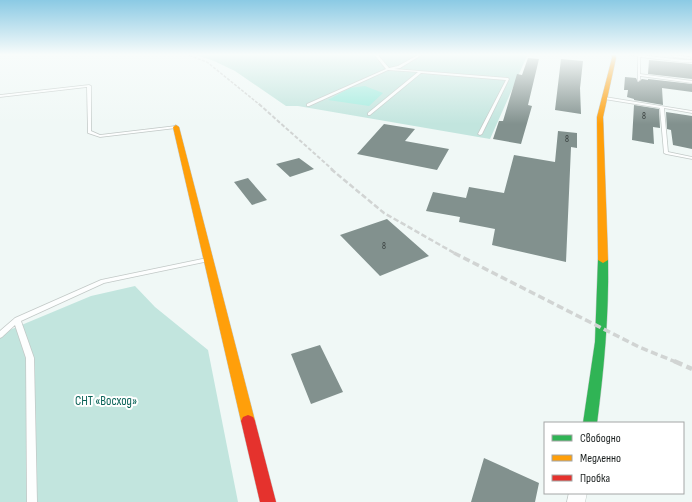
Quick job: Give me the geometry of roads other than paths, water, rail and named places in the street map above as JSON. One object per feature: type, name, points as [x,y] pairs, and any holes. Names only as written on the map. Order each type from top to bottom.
[{"type":"street","points":[[590,422],[598,374],[604,302],[600,117],[610,77]]},
{"type":"street","points":[[176,128],[268,502]]},
{"type":"lane","points":[[308,105],[369,77]]},
{"type":"lane","points":[[369,114],[413,77]]},
{"type":"lane","points":[[480,134],[508,79],[488,77]]},
{"type":"lane","points":[[657,77],[692,82]]},
{"type":"lane","points":[[0,96],[89,86],[89,132],[100,136],[176,128]]},
{"type":"lane","points":[[605,98],[692,112]]},
{"type":"lane","points":[[662,107],[666,153],[692,158]]},
{"type":"lane","points":[[0,335],[18,320],[102,281],[208,260]]},
{"type":"lane","points":[[18,320],[30,358],[32,502]]},
{"type":"railway","points":[[226,77],[260,105]]},
{"type":"railway","points":[[259,104],[333,170]]},
{"type":"railway","points":[[331,169],[384,213],[456,254]]},
{"type":"railway","points":[[454,253],[639,347],[676,362]]},
{"type":"railway","points":[[674,361],[692,369]]},
{"type":"park label","name":"СНТ «Восход»","points":[[106,400]]}]
